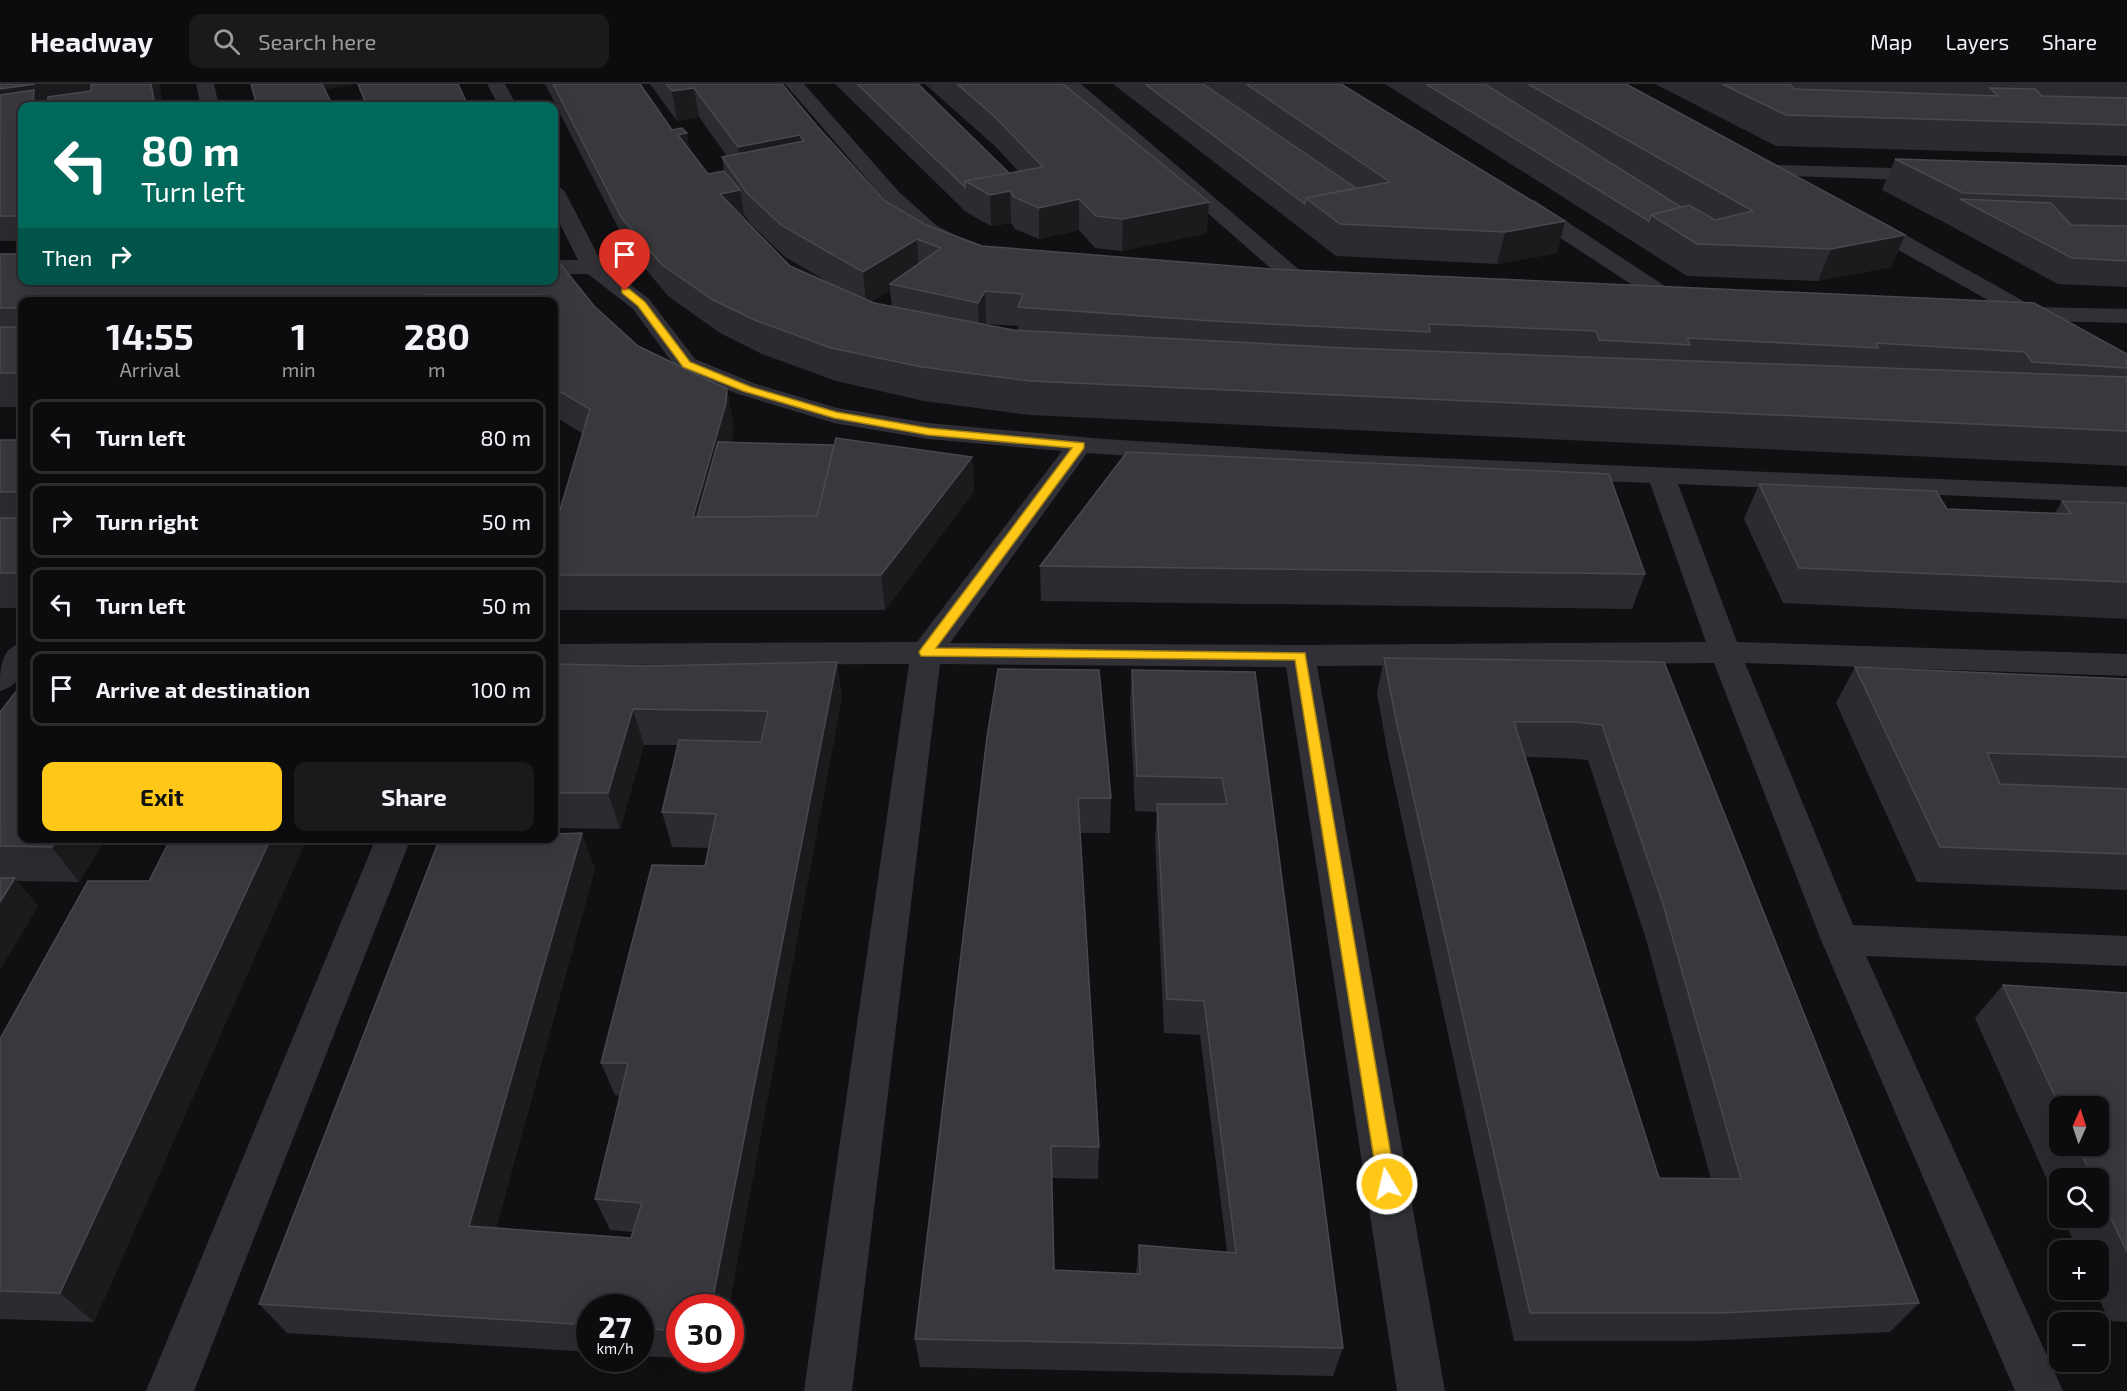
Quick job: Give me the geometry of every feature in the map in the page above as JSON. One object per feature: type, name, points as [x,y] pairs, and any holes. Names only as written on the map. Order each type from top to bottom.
[{"type":"street","points":[[205,84],[209,102]]},
{"type":"street","points":[[496,84],[506,102]]},
{"type":"street","points":[[794,84],[906,210],[928,230],[974,254]]},
{"type":"street","points":[[1070,84],[1301,283]]},
{"type":"street","points":[[1754,160],[1815,194]]},
{"type":"street","points":[[1774,171],[1950,176]]},
{"type":"street","points":[[1510,195],[1669,299]]},
{"type":"street","points":[[558,200],[593,267],[641,304],[686,364],[747,389],[834,415],[928,431],[1080,445],[1367,463],[2127,495]]},
{"type":"street","points":[[1845,211],[2069,334]]},
{"type":"street","points":[[558,267],[593,267]]},
{"type":"street","points":[[1266,281],[1325,284]]},
{"type":"street","points":[[1622,297],[1693,300]]},
{"type":"street","points":[[1983,312],[2127,316]]},
{"type":"street","points":[[828,1391],[926,652],[1080,445]]},
{"type":"street","points":[[1661,475],[1725,652],[1840,940],[2039,1391]]},
{"type":"street","points":[[558,654],[926,652],[1300,656],[1725,652],[2127,664]]},
{"type":"street","points":[[1300,656],[1421,1391]]},
{"type":"street","points":[[170,1391],[392,843]]},
{"type":"street","points":[[1840,940],[2127,951]]},
{"type":"building","points":[[0,84],[35,84],[0,89]]},
{"type":"building","points":[[91,84],[151,84],[154,102],[47,102],[48,97],[91,91]]},
{"type":"building","points":[[251,84],[322,84],[331,102],[256,102]]},
{"type":"building","points":[[358,84],[458,84],[466,102],[365,102]]},
{"type":"building","points":[[553,84],[640,84],[672,130],[682,128],[687,133],[678,135],[708,174],[724,171],[740,190],[720,194],[790,266],[874,303],[1013,330],[1345,348],[2127,377],[2127,431],[1030,381],[922,367],[831,348],[757,321],[713,300],[661,264],[621,217]]},
{"type":"building","points":[[666,84],[782,84],[885,201],[926,225],[982,246],[1271,269],[2034,303],[2127,354],[2127,368],[2032,362],[2025,352],[1876,343],[1878,348],[1687,338],[1690,345],[1599,340],[1596,331],[1429,324],[1430,332],[1213,321],[1018,307],[1023,294],[985,291],[978,303],[890,284],[941,248],[917,239],[863,272],[781,225],[746,192],[722,157],[804,141],[800,135],[738,147],[694,88],[672,91]]},
{"type":"building","points":[[857,84],[918,84],[1009,173],[965,181],[965,187]]},
{"type":"building","points":[[957,84],[1063,84],[1209,202],[1123,219],[1096,216],[1079,199],[1039,208],[1014,197],[1010,191],[990,195],[965,181],[1043,167],[995,117]]},
{"type":"building","points":[[1145,84],[1203,84],[1356,188],[1306,198],[1305,204]]},
{"type":"building","points":[[1246,84],[1341,84],[1565,221],[1505,232],[1340,224],[1306,198],[1390,182]]},
{"type":"building","points":[[1426,84],[1485,84],[1681,207],[1651,215],[1649,221]]},
{"type":"building","points":[[1528,84],[1626,84],[1905,235],[1831,249],[1697,244],[1651,215],[1689,205],[1715,220],[1753,211]]},
{"type":"building","points":[[1722,84],[1790,84],[1794,89],[1998,96],[1990,88],[2035,89],[2042,96],[2127,98],[2127,125],[1786,115]]},
{"type":"building","points":[[34,90],[33,102],[18,102],[18,216],[0,216],[0,95]]},
{"type":"building","points":[[1895,159],[2127,166],[2127,199],[1963,193]]},
{"type":"building","points":[[1960,199],[2051,203],[2071,225],[2127,226],[2127,261],[2072,258]]},
{"type":"building","points":[[0,254],[18,254],[18,285],[558,285],[558,261],[594,306],[638,346],[727,389],[726,403],[693,517],[817,516],[836,438],[972,457],[881,575],[558,575],[558,517],[590,409],[558,390],[558,297],[424,295],[423,297],[18,297],[18,308],[0,308]]},
{"type":"building","points":[[0,327],[18,327],[18,373],[0,373]]},
{"type":"building","points":[[0,440],[18,440],[18,492],[0,492]]},
{"type":"building","points":[[718,442],[834,445],[817,516],[697,517]]},
{"type":"building","points":[[1127,452],[1609,474],[1645,574],[1040,566]]},
{"type":"building","points":[[1759,484],[1936,491],[1947,509],[2071,514],[2062,501],[2127,503],[2127,582],[1799,568]]},
{"type":"building","points":[[0,518],[18,518],[18,573],[0,573]]},
{"type":"building","points":[[1384,658],[1664,662],[1919,1303],[1720,1313],[1530,1313]],"holes":[[[1514,722],[1575,722],[1602,725],[1663,904],[1741,1179],[1659,1178]]]},
{"type":"building","points":[[837,662],[714,1294],[666,1294],[666,1330],[654,1329],[654,1294],[576,1294],[576,1324],[259,1304],[438,843],[558,843],[558,834],[582,833],[469,1226],[631,1238],[642,1203],[595,1199],[628,1063],[601,1063],[652,865],[705,866],[716,814],[662,812],[679,740],[761,742],[768,711],[633,709],[608,793],[558,793],[558,664],[644,666]]},
{"type":"building","points":[[1855,667],[2127,679],[2127,757],[1987,753],[2000,784],[2127,789],[2127,854],[1940,847]]},
{"type":"building","points":[[998,669],[1099,670],[1111,798],[1078,798],[1099,1147],[1051,1146],[1054,1270],[1140,1274],[1139,1245],[1236,1253],[1204,1001],[1167,999],[1157,804],[1227,804],[1222,778],[1137,776],[1132,670],[1255,672],[1343,1348],[915,1339],[987,737]]},
{"type":"building","points":[[18,689],[18,843],[55,843],[52,847],[0,846],[0,712]]},
{"type":"building","points":[[168,843],[269,843],[60,1293],[0,1291],[0,1039],[88,881],[149,881]]},
{"type":"building","points":[[0,878],[15,878],[0,902]]},
{"type":"building","points":[[2003,985],[2127,993],[2127,1252],[2109,1214],[2109,1168],[2088,1168],[2083,1156],[2109,1156],[2109,1096],[2055,1096]]},
{"type":"route","points":[[625,291],[641,304],[686,364],[747,389],[834,415],[928,431],[1080,445],[926,652],[1300,656],[1387,1184]]}]
